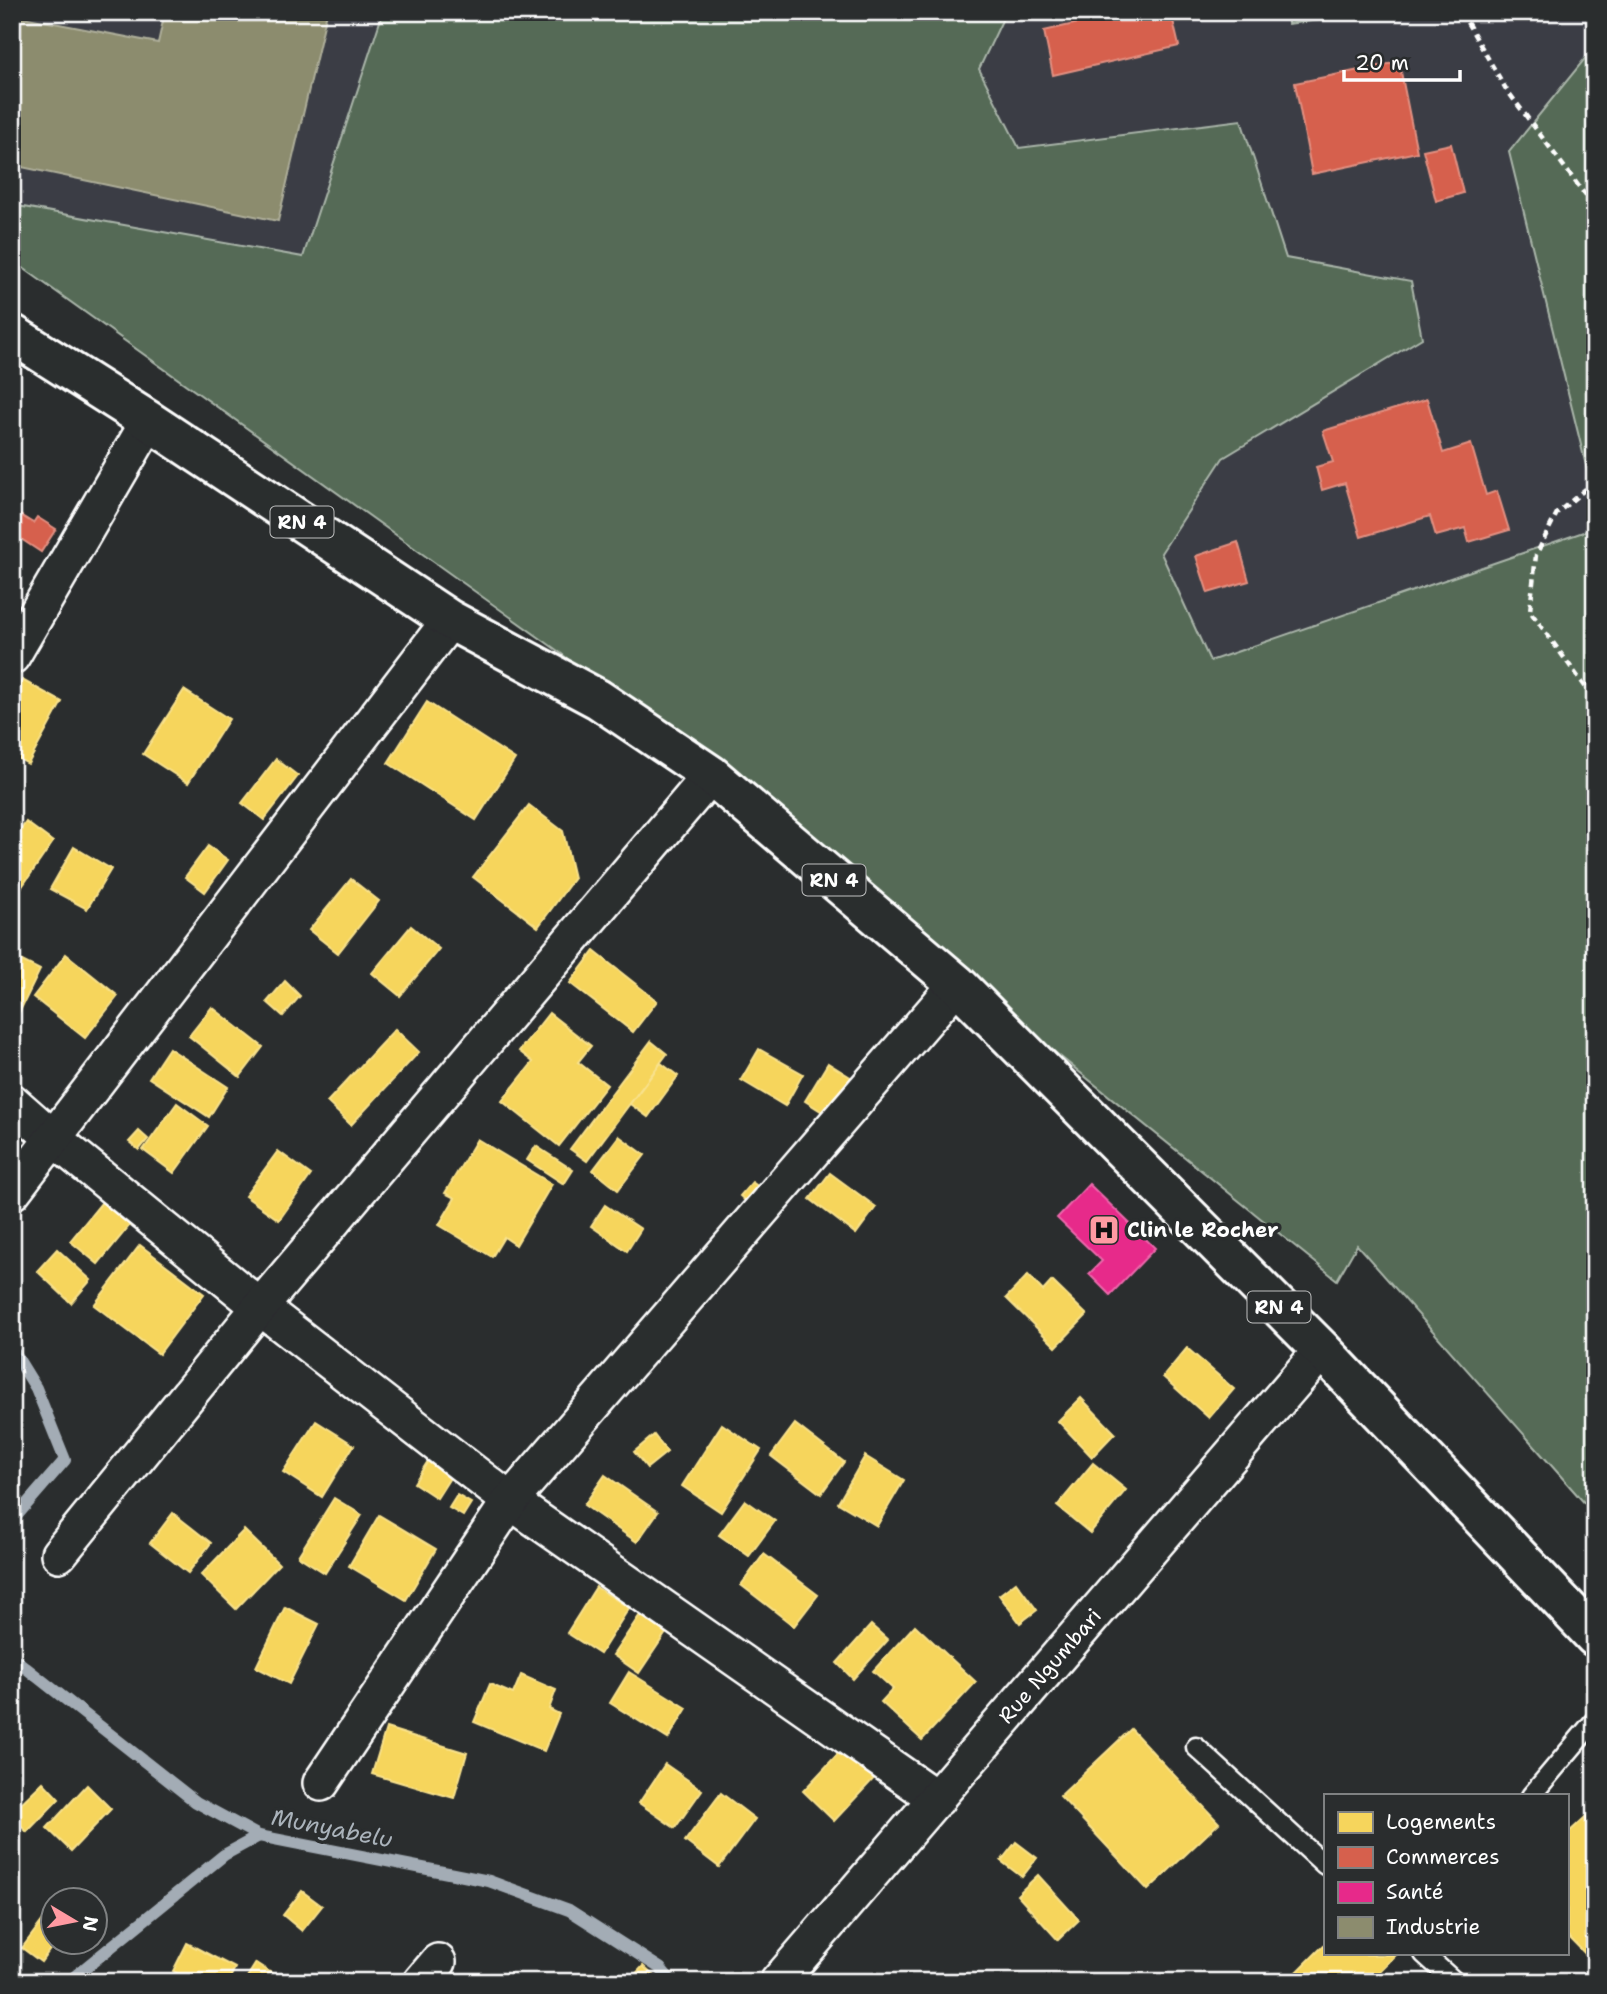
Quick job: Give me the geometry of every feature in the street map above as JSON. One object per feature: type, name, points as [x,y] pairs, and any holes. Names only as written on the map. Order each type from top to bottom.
[{"type":"highway","name":"RN 4","points":[[12,334],[450,620],[598,699],[711,775],[957,984],[1322,1350],[1595,1637]]},
{"type":"street","points":[[12,656],[149,421]]},
{"type":"street","points":[[12,1192],[450,620]]},
{"type":"street","points":[[59,1554],[260,1307],[711,775]]},
{"type":"street","points":[[321,1783],[510,1501],[957,984]]},
{"type":"street","points":[[12,1102],[260,1307],[510,1501],[937,1799]]},
{"type":"street","name":"Rue Ngumbari","points":[[778,1982],[1322,1350]]},
{"type":"lane","points":[[1533,1794],[1595,1720]]},
{"type":"lane","points":[[1196,1747],[1324,1863]]},
{"type":"lane","points":[[1425,1955],[1455,1982]]},
{"type":"path","points":[[1461,12],[1506,89],[1595,208]]},
{"type":"path","points":[[1595,481],[1557,513],[1536,555],[1530,611],[1595,700]]},
{"type":"shaded area","points":[[12,12],[383,12],[303,257],[12,205]]},
{"type":"shaded area","points":[[1006,12],[1287,12],[1288,23],[1385,12],[1595,12],[1595,60],[1587,56],[1509,152],[1595,502],[1595,528],[1210,661],[1161,553],[1223,458],[1422,339],[1411,281],[1286,259],[1241,120],[1019,148],[979,69]]},
{"type":"green space","points":[[383,12],[1006,12],[979,69],[1019,148],[1241,120],[1286,258],[1411,281],[1422,338],[1223,458],[1161,553],[1210,661],[1595,528],[1595,1421],[1591,1425],[1595,1429],[1595,1515],[1357,1245],[1337,1280],[558,651],[12,260],[12,205],[303,257]]},
{"type":"green space","points":[[1287,12],[1385,12],[1288,24]]},
{"type":"green space","points":[[1587,56],[1595,60],[1595,502],[1509,152]]},
{"type":"building: Logements","points":[[22,680],[62,702],[28,764],[12,755],[12,699]]},
{"type":"building: Logements","points":[[184,690],[229,719],[188,783],[143,754]]},
{"type":"building: Logements","points":[[427,702],[515,759],[476,820],[388,763]]},
{"type":"building: Logements","points":[[276,759],[298,776],[264,820],[242,803]]},
{"type":"building: Logements","points":[[529,805],[563,831],[574,878],[538,927],[473,877]]},
{"type":"building: Logements","points":[[26,822],[53,842],[12,901],[12,842]]},
{"type":"building: Logements","points":[[208,846],[228,860],[205,892],[185,877]]},
{"type":"building: Logements","points":[[74,847],[111,869],[87,909],[50,889]]},
{"type":"building: Logements","points":[[351,879],[379,901],[338,953],[309,930]]},
{"type":"building: Logements","points":[[411,926],[439,949],[400,996],[372,973]]},
{"type":"building: Logements","points":[[594,951],[657,1001],[633,1032],[570,983]]},
{"type":"building: Logements","points":[[66,954],[118,996],[85,1038],[33,997]]},
{"type":"building: Logements","points":[[12,956],[40,970],[17,1017],[12,1015]]},
{"type":"building: Logements","points":[[285,981],[300,996],[283,1016],[267,1002]]},
{"type":"building: Logements","points":[[212,1007],[263,1047],[240,1077],[189,1036]]},
{"type":"building: Logements","points":[[549,1013],[591,1046],[578,1062],[607,1085],[559,1146],[502,1101],[533,1062],[519,1051]]},
{"type":"building: Logements","points":[[395,1029],[419,1052],[351,1125],[327,1102]]},
{"type":"building: Logements","points":[[651,1041],[667,1054],[587,1161],[570,1149]]},
{"type":"building: Logements","points":[[169,1048],[228,1087],[209,1117],[149,1078]]},
{"type":"building: Logements","points":[[759,1049],[803,1074],[785,1106],[741,1080]]},
{"type":"building: Logements","points":[[661,1063],[678,1076],[648,1117],[630,1104]]},
{"type":"building: Logements","points":[[828,1063],[852,1078],[829,1116],[805,1101]]},
{"type":"building: Logements","points":[[177,1103],[208,1126],[174,1173],[143,1150]]},
{"type":"building: Logements","points":[[139,1131],[148,1139],[139,1150],[129,1142]]},
{"type":"building: Logements","points":[[619,1136],[645,1155],[618,1190],[593,1170]]},
{"type":"building: Logements","points":[[477,1139],[552,1184],[516,1245],[504,1237],[492,1257],[439,1225],[455,1198],[445,1193]]},
{"type":"building: Logements","points":[[536,1146],[573,1170],[564,1184],[527,1160]]},
{"type":"building: Logements","points":[[278,1151],[311,1175],[279,1220],[245,1196]]},
{"type":"building: Logements","points":[[830,1173],[876,1207],[856,1234],[810,1199]]},
{"type":"building: Logements","points":[[752,1182],[763,1190],[750,1205],[740,1196]]},
{"type":"building: Logements","points":[[102,1202],[130,1225],[98,1264],[70,1241]]},
{"type":"building: Logements","points":[[605,1205],[641,1229],[627,1251],[591,1226]]},
{"type":"building: Logements","points":[[140,1245],[204,1294],[159,1354],[94,1305]]},
{"type":"building: Logements","points":[[57,1249],[91,1280],[71,1303],[37,1271]]},
{"type":"building: Logements","points":[[1028,1275],[1043,1291],[1052,1281],[1087,1315],[1056,1347],[1006,1298]]},
{"type":"building: Logements","points":[[1187,1348],[1234,1389],[1209,1418],[1163,1377]]},
{"type":"building: Logements","points":[[1081,1398],[1115,1433],[1092,1457],[1058,1421]]},
{"type":"building: Logements","points":[[316,1421],[354,1445],[322,1497],[283,1472]]},
{"type":"building: Logements","points":[[722,1424],[761,1450],[721,1512],[682,1486]]},
{"type":"building: Logements","points":[[795,1424],[844,1462],[821,1494],[771,1456]]},
{"type":"building: Logements","points":[[654,1435],[667,1452],[647,1468],[634,1452]]},
{"type":"building: Logements","points":[[865,1456],[904,1480],[877,1526],[838,1503]]},
{"type":"building: Logements","points":[[430,1458],[453,1473],[437,1498],[414,1483]]},
{"type":"building: Logements","points":[[1093,1463],[1126,1490],[1090,1533],[1057,1506]]},
{"type":"building: Logements","points":[[605,1475],[658,1512],[637,1542],[584,1505]]},
{"type":"building: Logements","points":[[457,1495],[471,1503],[463,1516],[449,1508]]},
{"type":"building: Logements","points":[[334,1498],[362,1515],[325,1573],[298,1556]]},
{"type":"building: Logements","points":[[745,1500],[775,1521],[749,1556],[719,1535]]},
{"type":"building: Logements","points":[[173,1513],[211,1543],[188,1573],[150,1543]]},
{"type":"building: Logements","points":[[379,1515],[436,1549],[406,1600],[349,1566]]},
{"type":"building: Logements","points":[[244,1530],[279,1564],[236,1609],[201,1575]]},
{"type":"building: Logements","points":[[764,1554],[818,1595],[794,1626],[741,1585]]},
{"type":"building: Logements","points":[[1016,1582],[1037,1610],[1020,1623],[999,1595]]},
{"type":"building: Logements","points":[[596,1587],[629,1608],[600,1654],[567,1633]]},
{"type":"building: Logements","points":[[652,1597],[678,1615],[639,1673],[613,1655]]},
{"type":"building: Logements","points":[[285,1607],[319,1624],[289,1684],[256,1667]]},
{"type":"building: Logements","points":[[871,1625],[888,1640],[853,1679],[837,1663]]},
{"type":"building: Logements","points":[[915,1625],[976,1682],[922,1740],[881,1702],[893,1689],[873,1671]]},
{"type":"building: Logements","points":[[629,1672],[687,1708],[668,1739],[610,1703]]},
{"type":"building: Logements","points":[[521,1675],[556,1690],[549,1709],[559,1714],[544,1751],[474,1722],[490,1684],[513,1694]]},
{"type":"building: Logements","points":[[386,1728],[467,1753],[454,1798],[372,1774]]},
{"type":"building: Logements","points":[[1131,1729],[1219,1823],[1148,1890],[1060,1796]]},
{"type":"building: Logements","points":[[848,1743],[879,1773],[834,1821],[803,1791]]},
{"type":"building: Logements","points":[[665,1764],[702,1790],[675,1828],[639,1803]]},
{"type":"building: Logements","points":[[43,1782],[59,1799],[27,1832],[12,1817],[12,1812]]},
{"type":"building: Logements","points":[[87,1785],[111,1809],[71,1851],[47,1828]]},
{"type":"building: Logements","points":[[721,1793],[755,1819],[719,1867],[685,1841]]},
{"type":"building: Logements","points":[[1595,1808],[1595,1964],[1568,1936],[1568,1833]]},
{"type":"building: Logements","points":[[1016,1842],[1037,1858],[1022,1877],[1001,1861]]},
{"type":"building: Logements","points":[[1038,1875],[1079,1920],[1058,1940],[1017,1895]]},
{"type":"building: Logements","points":[[302,1891],[322,1906],[302,1931],[283,1915]]},
{"type":"building: Logements","points":[[38,1927],[38,1955],[46,1955],[41,1962],[22,1948]]},
{"type":"building: Logements","points":[[187,1943],[235,1968],[228,1982],[193,1982],[173,1971]]},
{"type":"building: Logements","points":[[1324,1945],[1324,1955],[1396,1955],[1369,1982],[1287,1982]]},
{"type":"building: Logements","points":[[256,1963],[285,1982],[244,1982]]},
{"type":"building: Logements","points":[[643,1966],[660,1982],[629,1981]]},
{"type":"building: Commerces","points":[[1081,12],[1171,12],[1179,46],[1053,75],[1044,31],[1083,22]]},
{"type":"building: Commerces","points":[[1399,62],[1417,152],[1312,174],[1295,83]]},
{"type":"building: Commerces","points":[[1451,144],[1463,193],[1436,201],[1423,150]]},
{"type":"building: Commerces","points":[[1427,399],[1443,453],[1471,444],[1486,495],[1497,491],[1509,530],[1469,542],[1465,528],[1436,536],[1430,516],[1361,537],[1345,483],[1322,490],[1316,467],[1333,462],[1323,431]]},
{"type":"building: Commerces","points":[[12,510],[33,523],[37,517],[56,529],[41,552],[12,533]]},
{"type":"building: Commerces","points":[[1238,542],[1249,581],[1208,593],[1196,556]]},
{"type":"building: Santé","points":[[1089,1184],[1155,1248],[1110,1295],[1089,1274],[1102,1261],[1057,1218]]},
{"type":"building: Industrie","points":[[165,12],[327,12],[278,221],[12,165],[12,15],[158,43]]},
{"type":"waterway","name":"Munyabelu","points":[[12,1349],[36,1388],[65,1460],[12,1521]]},
{"type":"waterway","name":"Munyabelu","points":[[12,1657],[196,1802],[259,1836],[489,1881],[569,1910],[660,1968],[672,1982]]},
{"type":"waterway","points":[[68,1982],[224,1855],[259,1836]]},
{"type":"place","name":"Clin le Rocher","points":[[1104,1230]]}]
